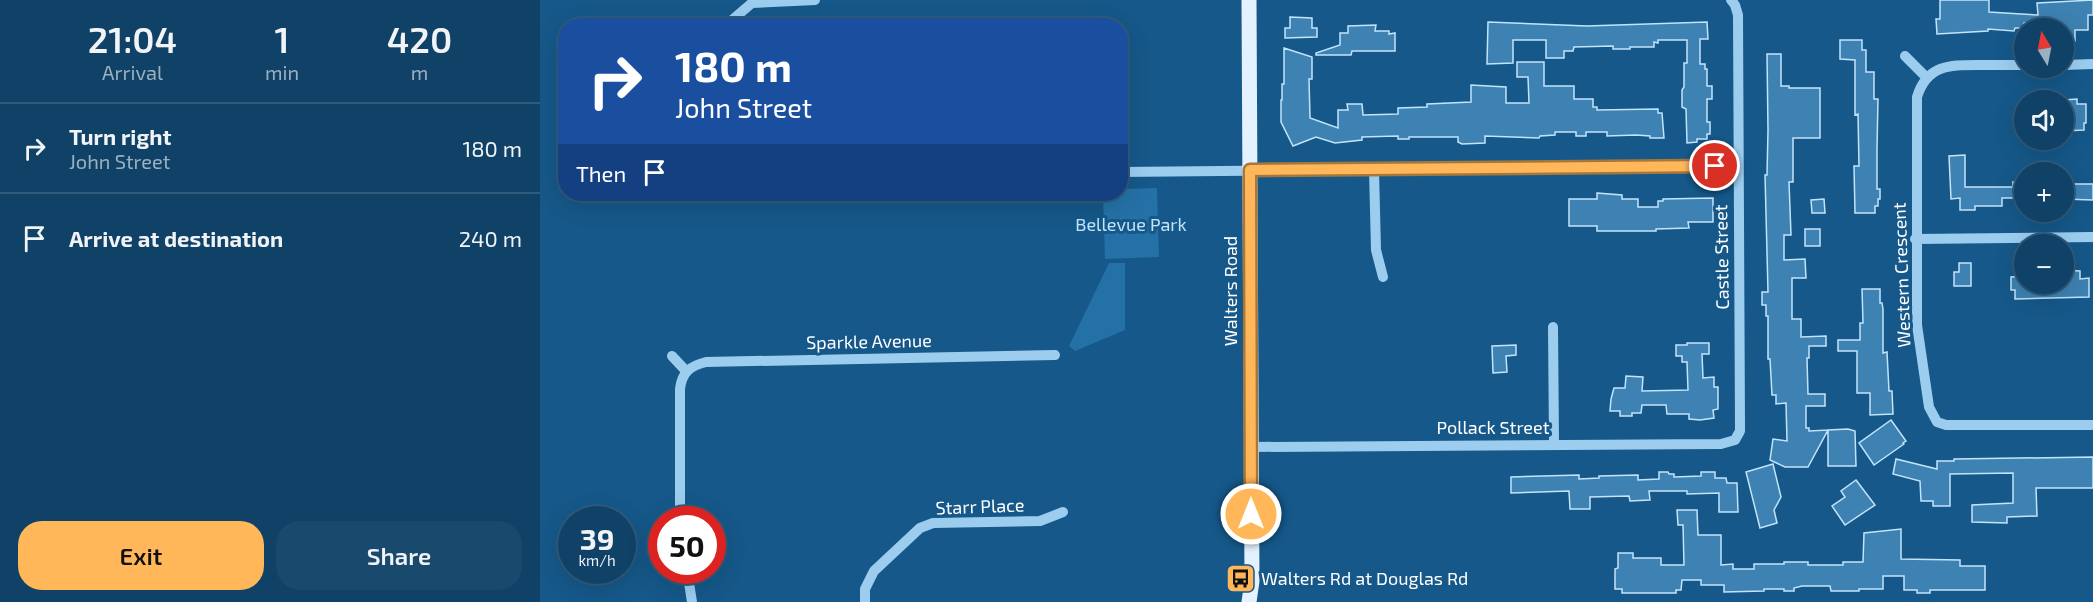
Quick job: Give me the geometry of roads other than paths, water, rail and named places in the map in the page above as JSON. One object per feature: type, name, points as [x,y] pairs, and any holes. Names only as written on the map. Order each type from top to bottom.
[{"type":"main road","name":"Walters Road","points":[[1249,0],[1252,581],[1249,602]]},
{"type":"main road","name":"Walters Road","points":[[1252,581],[1258,602]]},
{"type":"street","points":[[734,18],[752,3],[816,0]]},
{"type":"street","name":"Castle Street","points":[[1732,1],[1738,15],[1740,431],[1735,440]]},
{"type":"street","points":[[1905,56],[1927,78],[1948,66],[2014,65]]},
{"type":"street","points":[[2074,65],[2093,64]]},
{"type":"street","name":"Western Crescent","points":[[1927,78],[1920,89],[1916,106],[1917,325],[1929,407],[1936,422],[1950,426],[2093,425]]},
{"type":"street","points":[[1128,172],[1738,166]]},
{"type":"street","points":[[1374,170],[1376,250],[1383,277]]},
{"type":"street","points":[[1915,239],[2093,237]]},
{"type":"street","points":[[1553,327],[1554,444]]},
{"type":"street","name":"Sparkle Avenue","points":[[686,371],[690,367],[706,362],[1055,355]]},
{"type":"street","points":[[672,356],[686,371],[680,389],[680,506]]},
{"type":"street","name":"Pollack Street","points":[[1251,447],[1721,444],[1735,440]]},
{"type":"street","name":"Starr Place","points":[[865,602],[865,589],[874,571],[920,528],[933,523],[1040,521],[1063,512]]},
{"type":"street","points":[[689,584],[692,602]]},
{"type":"place","name":"Walters Rd at Douglas Rd","points":[[1240,579]]},
{"type":"park label","name":"Bellevue Park","points":[[1131,225]]}]
